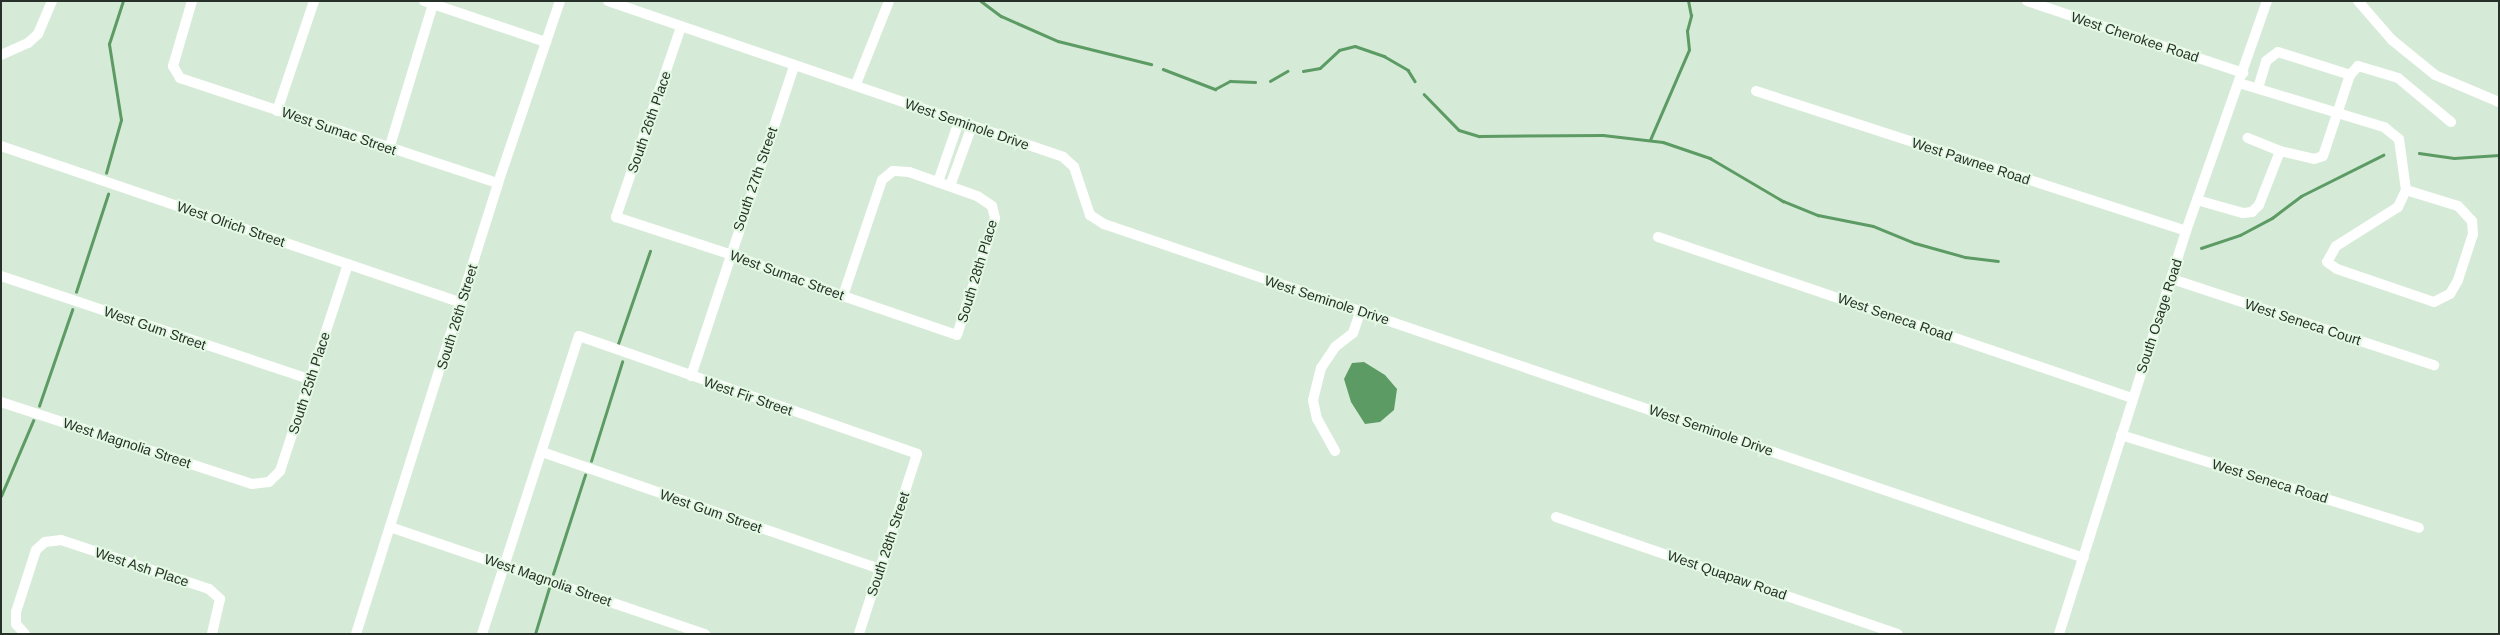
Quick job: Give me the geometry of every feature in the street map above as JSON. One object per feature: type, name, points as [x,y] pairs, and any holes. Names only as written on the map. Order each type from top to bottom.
[{"type":"street","points":[[1,55],[28,43],[38,34],[52,1]]},
{"type":"street","name":"West Sumac Street","points":[[192,1],[173,66],[180,78],[390,149],[498,183]]},
{"type":"street","points":[[276,110],[314,1]]},
{"type":"street","name":"South 26th Street","points":[[356,634],[462,303],[498,183],[560,1]]},
{"type":"street","name":"West Seminole Drive","points":[[608,1],[794,67],[856,84],[1063,157],[1074,167],[1090,215],[1104,224],[1361,310],[2084,558]]},
{"type":"street","points":[[856,84],[889,1]]},
{"type":"street","name":"West Cherokee Road","points":[[2027,1],[2241,78],[2258,88],[2384,128],[2399,139],[2406,190]]},
{"type":"street","name":"South Osage Road","points":[[2059,634],[2186,231],[2268,1]]},
{"type":"street","points":[[2358,1],[2392,40],[2435,75],[2499,102]]},
{"type":"street","points":[[390,149],[428,3],[546,42]]},
{"type":"street","name":"South 26th Place","points":[[616,217],[682,27]]},
{"type":"street","points":[[2258,88],[2266,61],[2278,52],[2350,75]]},
{"type":"street","points":[[2248,138],[2280,151],[2314,159],[2324,156],[2350,75],[2358,66],[2398,78],[2451,122]]},
{"type":"street","name":"South 27th Street","points":[[691,376],[729,254],[794,67]]},
{"type":"street","name":"West Pawnee Road","points":[[1756,91],[2186,231]]},
{"type":"street","points":[[938,182],[959,121]]},
{"type":"street","points":[[950,186],[972,126]]},
{"type":"street","name":"West Olrich Street","points":[[1,146],[462,303]]},
{"type":"street","points":[[2197,200],[2235,211],[2252,212],[2260,205],[2280,151]]},
{"type":"street","name":"South 28th Place","points":[[843,296],[882,180],[893,171],[909,172],[950,186],[977,196],[992,206],[995,218],[957,335]]},
{"type":"street","points":[[2406,190],[2458,206],[2466,212],[2472,221],[2473,234],[2458,280],[2450,294],[2434,302],[2337,269],[2327,262],[2336,246],[2398,207],[2406,190]]},
{"type":"street","name":"West Sumac Street","points":[[616,217],[729,254],[957,335]]},
{"type":"street","name":"West Seneca Road","points":[[1658,237],[2132,398]]},
{"type":"street","name":"South 25th Place","points":[[252,484],[269,482],[280,471],[348,264]]},
{"type":"street","name":"West Gum Street","points":[[1,276],[309,379]]},
{"type":"street","name":"West Seneca Court","points":[[2172,279],[2434,365]]},
{"type":"street","points":[[1335,451],[1317,419],[1313,400],[1321,368],[1335,347],[1353,333],[1361,310]]},
{"type":"street","name":"West Fir Street","points":[[542,452],[580,336],[917,454]]},
{"type":"street","name":"West Magnolia Street","points":[[1,402],[252,484]]},
{"type":"street","name":"West Seneca Road","points":[[2121,434],[2419,528]]},
{"type":"street","points":[[482,634],[542,452]]},
{"type":"street","name":"West Gum Street","points":[[542,452],[880,569]]},
{"type":"street","name":"South 28th Street","points":[[859,634],[917,454]]},
{"type":"street","name":"West Quapaw Road","points":[[1556,517],[1898,634]]},
{"type":"street","name":"West Magnolia Street","points":[[390,527],[705,634]]},
{"type":"street","name":"West Ash Place","points":[[25,634],[16,624],[16,612],[36,550],[45,542],[61,540],[210,589],[220,599],[212,634]]},
{"type":"shaded area","points":[[1364,362],[1385,375],[1397,389],[1394,410],[1380,422],[1365,424],[1351,402],[1344,379],[1352,363]]},
{"type":"waterway","points":[[106,173],[121,120],[109,44],[123,1]]},
{"type":"waterway","points":[[981,1],[1001,16],[1058,41],[1151,64]]},
{"type":"waterway","points":[[1650,140],[1689,50],[1687,31],[1691,16],[1688,1]]},
{"type":"waterway","points":[[1303,71],[1320,68],[1339,50],[1355,46],[1384,56],[1408,70],[1415,81]]},
{"type":"waterway","points":[[1163,69],[1215,89],[1230,81],[1255,82]]},
{"type":"waterway","points":[[1270,81],[1287,71]]},
{"type":"waterway","points":[[1424,94],[1459,130],[1479,136],[1603,135],[1663,142],[1710,158],[1783,201],[1818,215],[1873,226],[1915,243],[1965,257],[1998,261]]},
{"type":"waterway","points":[[2419,153],[2454,158],[2499,155]]},
{"type":"waterway","points":[[2201,248],[2240,235],[2272,218],[2301,196],[2383,155]]},
{"type":"waterway","points":[[76,292],[108,194]]},
{"type":"waterway","points":[[618,344],[650,251]]},
{"type":"waterway","points":[[39,406],[72,310]]},
{"type":"waterway","points":[[591,461],[622,362]]},
{"type":"waterway","points":[[1,496],[33,421]]},
{"type":"waterway","points":[[553,574],[585,475]]},
{"type":"waterway","points":[[535,634],[549,588]]}]
